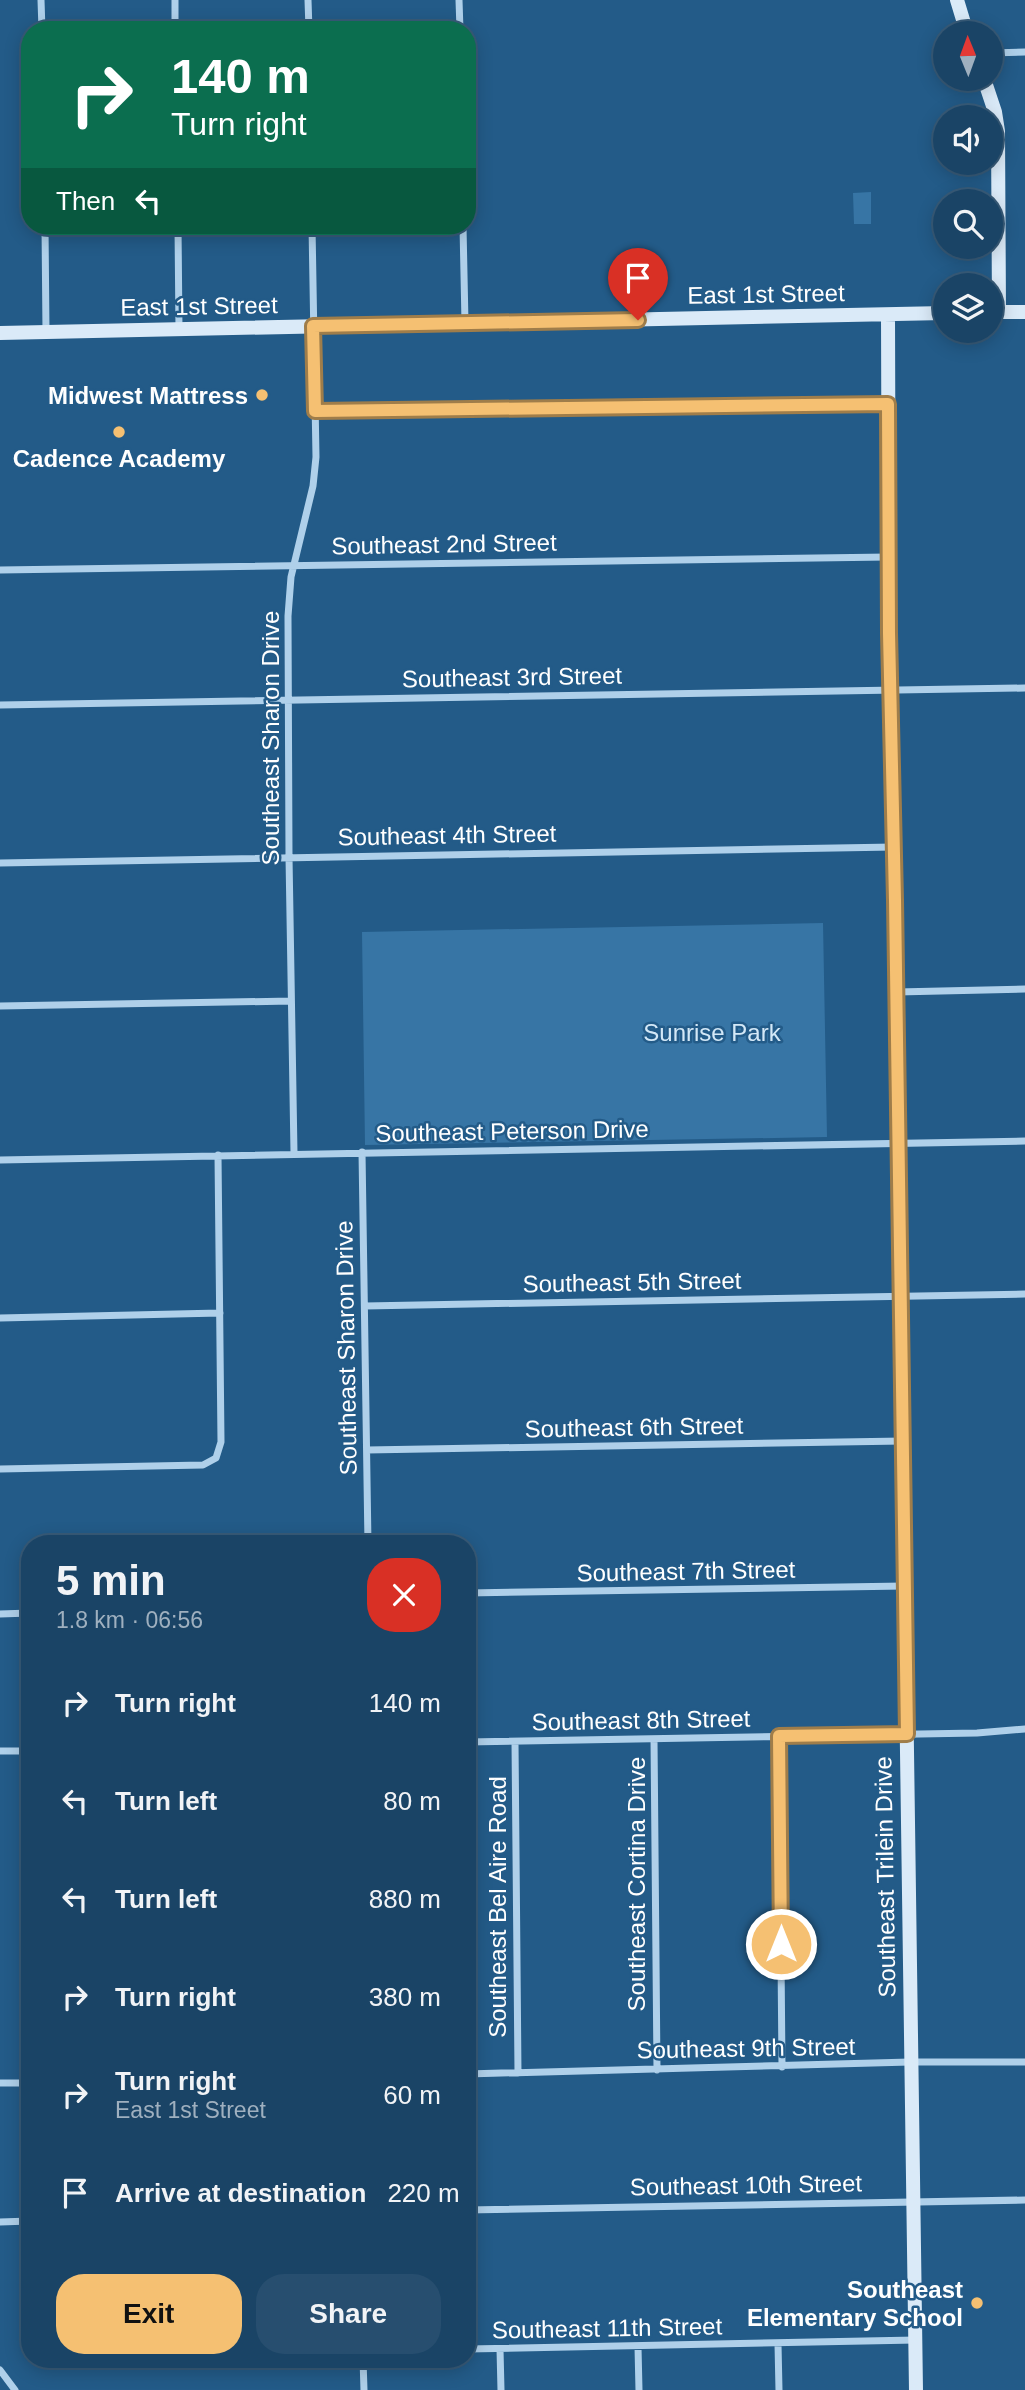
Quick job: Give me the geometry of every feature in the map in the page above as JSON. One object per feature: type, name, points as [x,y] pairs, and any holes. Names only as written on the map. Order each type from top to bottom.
[{"type":"street","points":[[41,0],[42,21]]},
{"type":"street","points":[[175,0],[175,21]]},
{"type":"street","points":[[308,0],[309,21]]},
{"type":"street","points":[[460,0],[460,21]]},
{"type":"street","points":[[957,0],[963,21]]},
{"type":"street","points":[[1003,53],[1025,52]]},
{"type":"street","points":[[987,91],[998,131],[996,273]]},
{"type":"street","points":[[45,235],[46,332]]},
{"type":"street","points":[[178,235],[179,329]]},
{"type":"street","name":"Southeast Sharon Drive","points":[[294,1153],[288,616],[293,565],[313,486],[316,457],[312,235]]},
{"type":"street","points":[[463,235],[465,323]]},
{"type":"street","points":[[1003,312],[1025,312]]},
{"type":"street","name":"East 1st Street","points":[[0,333],[933,313]]},
{"type":"street","name":"Southeast Trilein Drive","points":[[888,314],[889,557],[916,2390]]},
{"type":"street","points":[[315,411],[888,404]]},
{"type":"street","name":"Southeast 2nd Street","points":[[0,570],[889,557]]},
{"type":"street","name":"Southeast 3rd Street","points":[[0,705],[1025,688]]},
{"type":"street","name":"Southeast 4th Street","points":[[0,863],[894,847]]},
{"type":"street","points":[[896,992],[1025,989]]},
{"type":"street","points":[[0,1006],[291,1001]]},
{"type":"street","name":"Southeast Peterson Drive","points":[[0,1160],[1025,1141]]},
{"type":"street","name":"Southeast Sharon Drive","points":[[362,1152],[368,1535]]},
{"type":"street","points":[[0,1469],[203,1465],[216,1458],[220,1451],[218,1155]]},
{"type":"street","name":"Southeast 5th Street","points":[[365,1306],[1025,1294]]},
{"type":"street","points":[[0,1318],[220,1313]]},
{"type":"street","name":"Southeast 6th Street","points":[[367,1450],[903,1441]]},
{"type":"street","name":"Southeast 7th Street","points":[[476,1593],[905,1586]]},
{"type":"street","points":[[0,1614],[21,1613]]},
{"type":"street","name":"Southeast 8th Street","points":[[476,1742],[977,1733],[1025,1729]]},
{"type":"street","points":[[779,1736],[782,2067]]},
{"type":"street","name":"Southeast Cortina Drive","points":[[654,1739],[657,2070]]},
{"type":"street","name":"Southeast Bel Aire Road","points":[[515,1742],[518,2073]]},
{"type":"street","points":[[0,1751],[21,1751]]},
{"type":"street","name":"Southeast 9th Street","points":[[476,2074],[910,2062],[1025,2062]]},
{"type":"street","points":[[0,2083],[21,2082]]},
{"type":"street","name":"Southeast 10th Street","points":[[476,2210],[1025,2200]]},
{"type":"street","points":[[0,2222],[21,2221]]},
{"type":"street","name":"Southeast 11th Street","points":[[476,2349],[916,2340]]},
{"type":"street","points":[[778,2344],[779,2390]]},
{"type":"street","points":[[638,2347],[639,2390]]},
{"type":"street","points":[[500,2349],[501,2390]]},
{"type":"street","points":[[363,2368],[363,2390]]},
{"type":"street","points":[[0,2370],[15,2390]]},
{"type":"green space","points":[[871,192],[871,224],[854,224],[853,193]]},
{"type":"green space","name":"Sunrise Park","points":[[823,923],[827,1137],[365,1145],[362,932]]},
{"type":"place","name":"Midwest Mattress","points":[[262,395]]},
{"type":"place","name":"Cadence Academy","points":[[119,432]]},
{"type":"place","name":"Southeast Elementary School","points":[[977,2303]]},
{"type":"route","points":[[638,320],[313,326],[315,411],[888,404],[889,633],[907,1734],[779,1736],[781,1944]]}]
